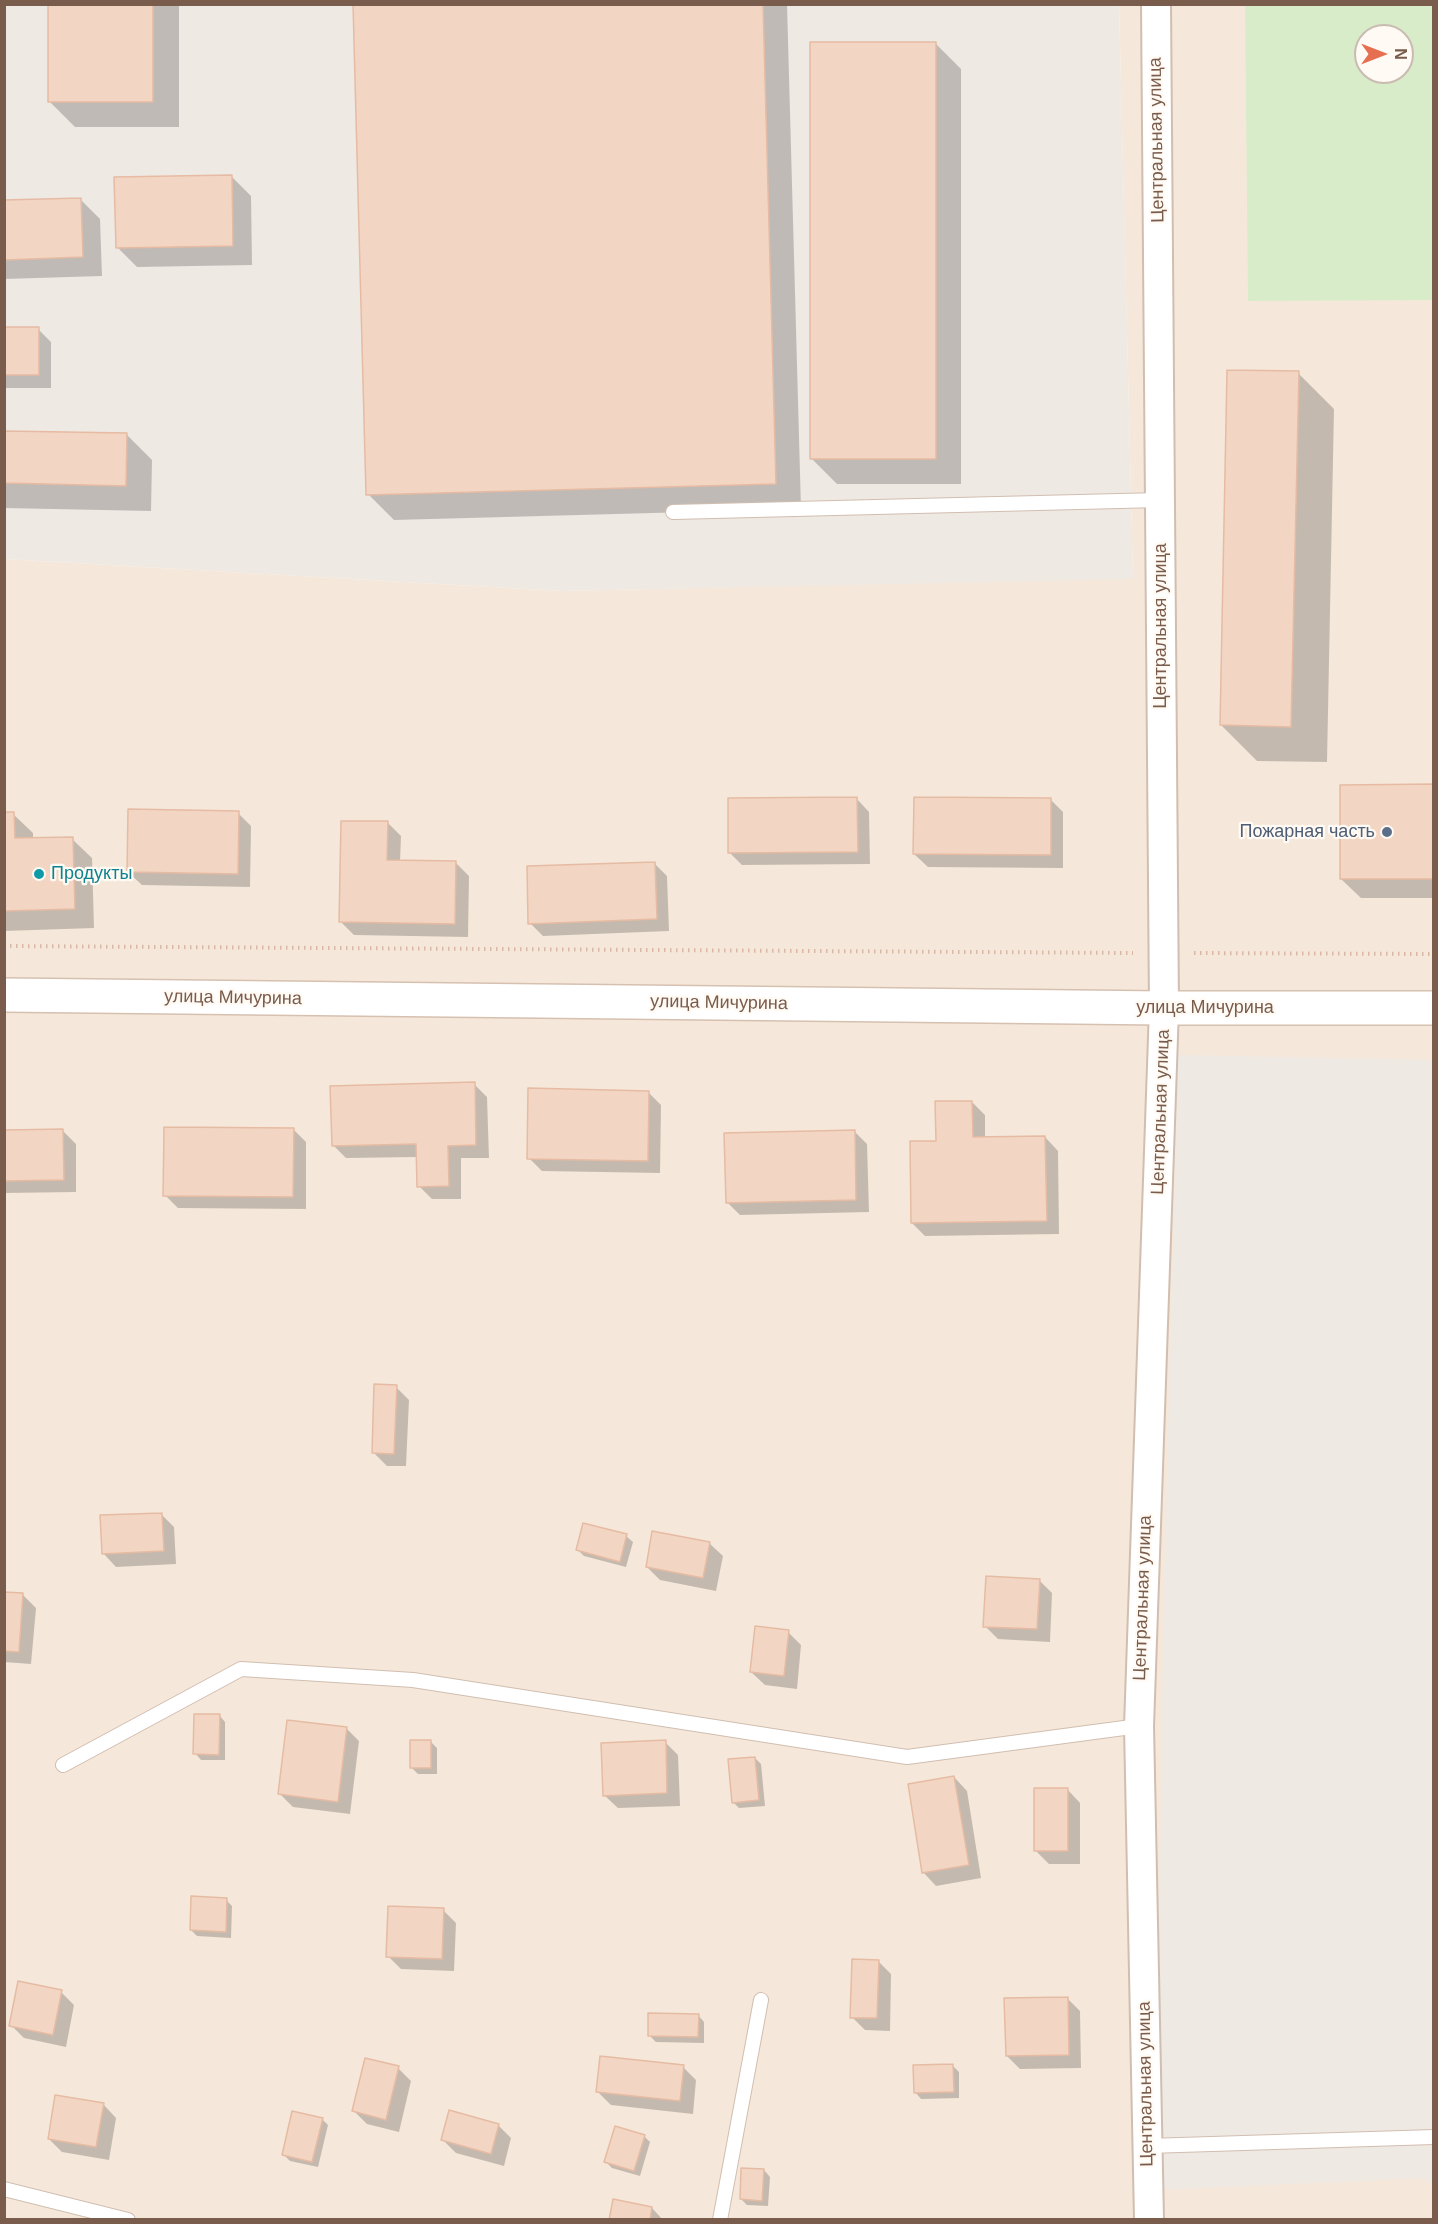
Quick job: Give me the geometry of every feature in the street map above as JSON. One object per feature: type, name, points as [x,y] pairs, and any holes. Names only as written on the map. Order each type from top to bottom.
[{"type":"street","name":"Центральная улица","points":[[1149,2220],[1139,1726],[1164,1008],[1156,4]]},
{"type":"street","name":"улица Мичурина","points":[[4,995],[1164,1008],[1434,1008]]},
{"type":"lane","points":[[673,512],[1160,500]]},
{"type":"lane","points":[[63,1765],[241,1669],[413,1680],[907,1757],[1139,1726]]},
{"type":"lane","points":[[720,2220],[761,2000]]},
{"type":"lane","points":[[1148,2146],[1434,2138]]},
{"type":"lane","points":[[4,2189],[128,2220]]},
{"type":"path","points":[[4,946],[1434,954]]},
{"type":"shaded area","points":[[4,5],[1119,5],[1133,579],[561,591],[5,559]]},
{"type":"shaded area","points":[[1119,5],[1433,5],[1433,2219],[5,2219],[4,559],[561,591],[1133,578]]},
{"type":"shaded area","points":[[1178,1055],[1433,1060],[1433,2189],[1425,2178],[1159,2190],[1164,1587]]},
{"type":"green space","points":[[1245,5],[1433,5],[1433,300],[1248,301]]},
{"type":"building","points":[[48,4],[153,4],[153,102],[48,102]]},
{"type":"building","points":[[353,4],[763,4],[776,484],[366,495]]},
{"type":"building","points":[[810,42],[936,42],[936,459],[810,459]]},
{"type":"building","points":[[232,175],[233,246],[116,248],[114,177]]},
{"type":"building","points":[[81,198],[83,257],[4,260],[4,200]]},
{"type":"building","points":[[4,327],[39,327],[39,375],[4,375]]},
{"type":"building","points":[[1227,370],[1299,371],[1291,727],[1220,725]]},
{"type":"building","points":[[4,431],[127,433],[126,486],[4,483]]},
{"type":"building","name":"Пожарная часть","points":[[1434,784],[1434,879],[1340,879],[1340,785]]},
{"type":"building","points":[[857,797],[858,852],[728,853],[728,798]]},
{"type":"building","points":[[914,797],[1051,798],[1051,855],[913,854]]},
{"type":"building","points":[[128,809],[239,811],[238,874],[127,872]]},
{"type":"building","name":"Продукты","points":[[4,812],[14,812],[15,838],[73,837],[75,909],[4,911]]},
{"type":"building","points":[[341,821],[388,821],[387,860],[456,861],[455,924],[339,922]]},
{"type":"building","points":[[655,862],[657,919],[528,924],[527,866]]},
{"type":"building","points":[[475,1082],[476,1145],[448,1146],[449,1186],[417,1187],[416,1144],[332,1146],[330,1086]]},
{"type":"building","points":[[528,1088],[649,1091],[648,1161],[527,1159]]},
{"type":"building","points":[[935,1101],[972,1101],[973,1137],[1045,1136],[1047,1221],[911,1223],[910,1141],[936,1141]]},
{"type":"building","points":[[164,1127],[294,1128],[293,1197],[163,1196]]},
{"type":"building","points":[[63,1129],[64,1180],[4,1181],[4,1130]]},
{"type":"building","points":[[855,1130],[856,1200],[726,1203],[724,1133]]},
{"type":"building","points":[[374,1384],[397,1385],[394,1454],[372,1453]]},
{"type":"building","points":[[162,1513],[164,1551],[102,1554],[100,1515]]},
{"type":"building","points":[[583,1523],[627,1534],[620,1562],[576,1550]]},
{"type":"building","points":[[652,1531],[710,1542],[703,1578],[646,1567]]},
{"type":"building","points":[[986,1576],[1040,1579],[1037,1629],[983,1627]]},
{"type":"building","points":[[4,1592],[23,1593],[19,1652],[4,1651]]},
{"type":"building","points":[[755,1626],[789,1630],[784,1676],[750,1672]]},
{"type":"building","points":[[194,1714],[220,1714],[219,1755],[193,1754]]},
{"type":"building","points":[[287,1720],[347,1727],[338,1802],[278,1794]]},
{"type":"building","points":[[410,1740],[431,1740],[431,1768],[410,1768]]},
{"type":"building","points":[[666,1740],[667,1793],[603,1796],[601,1743]]},
{"type":"building","points":[[755,1757],[759,1800],[732,1803],[728,1759]]},
{"type":"building","points":[[954,1776],[969,1865],[922,1873],[908,1784]]},
{"type":"building","points":[[1034,1788],[1068,1788],[1068,1851],[1034,1851]]},
{"type":"building","points":[[191,1896],[227,1898],[226,1932],[190,1930]]},
{"type":"building","points":[[388,1906],[444,1908],[442,1959],[386,1957]]},
{"type":"building","points":[[852,1959],[879,1960],[877,2018],[850,2018]]},
{"type":"building","points":[[18,1981],[62,1990],[53,2035],[9,2026]]},
{"type":"building","points":[[1068,1997],[1069,2055],[1006,2056],[1004,1998]]},
{"type":"building","points":[[648,2013],[699,2014],[698,2037],[648,2036]]},
{"type":"building","points":[[600,2056],[684,2065],[680,2101],[596,2092]]},
{"type":"building","points":[[365,2058],[399,2066],[386,2120],[352,2111]]},
{"type":"building","points":[[953,2064],[954,2092],[914,2093],[913,2065]]},
{"type":"building","points":[[55,2095],[104,2103],[96,2147],[48,2139]]},
{"type":"building","points":[[449,2110],[499,2124],[491,2154],[441,2140]]},
{"type":"building","points":[[292,2111],[323,2118],[312,2162],[282,2155]]},
{"type":"building","points":[[615,2126],[645,2135],[634,2171],[604,2162]]},
{"type":"building","points":[[741,2168],[764,2169],[762,2201],[740,2199]]},
{"type":"building","points":[[613,2199],[652,2207],[650,2220],[609,2220]]},
{"type":"place","name":"Пожарная часть","points":[[1387,832]]},
{"type":"place","name":"Продукты","points":[[39,874]]}]
